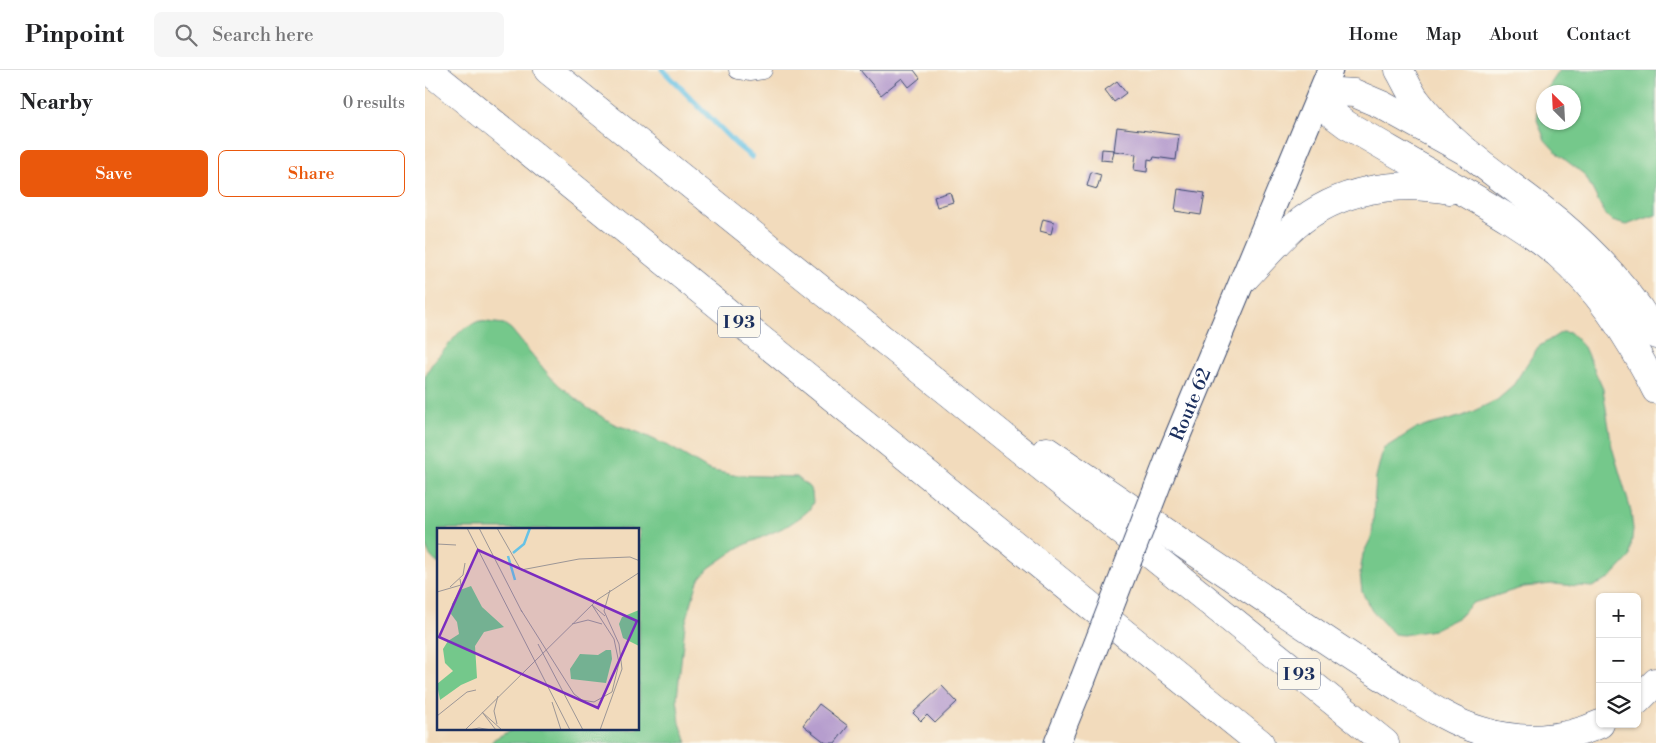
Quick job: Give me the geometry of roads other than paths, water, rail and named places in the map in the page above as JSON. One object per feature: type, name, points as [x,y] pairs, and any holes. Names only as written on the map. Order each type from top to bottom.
[{"type":"highway","name":"I 93","points":[[428,70],[1260,743]]},
{"type":"highway","name":"I 93","points":[[548,70],[1385,743]]},
{"type":"highway","points":[[1399,70],[1415,100],[1467,152],[1557,221],[1586,247],[1629,296],[1656,335]]},
{"type":"highway","points":[[1325,82],[1337,92],[1354,93],[1382,104],[1467,152]]},
{"type":"highway","points":[[1325,82],[1331,114],[1482,202],[1529,232],[1555,252],[1596,293],[1626,335],[1656,390]]},
{"type":"highway","points":[[1244,279],[1285,235],[1307,217],[1332,202],[1359,192],[1389,186],[1429,186],[1466,195],[1482,202]]},
{"type":"highway","points":[[876,334],[1198,555],[1365,666],[1454,720],[1483,732],[1527,739],[1577,733],[1596,726]]},
{"type":"highway","points":[[1050,574],[1237,743]]},
{"type":"highway","points":[[1641,697],[1656,682]]},
{"type":"main road","name":"Route 62","points":[[1057,743],[1169,459],[1325,82]]},
{"type":"street","points":[[738,70],[749,72],[763,70]]},
{"type":"waterway","points":[[663,70],[736,144],[752,157]]}]
